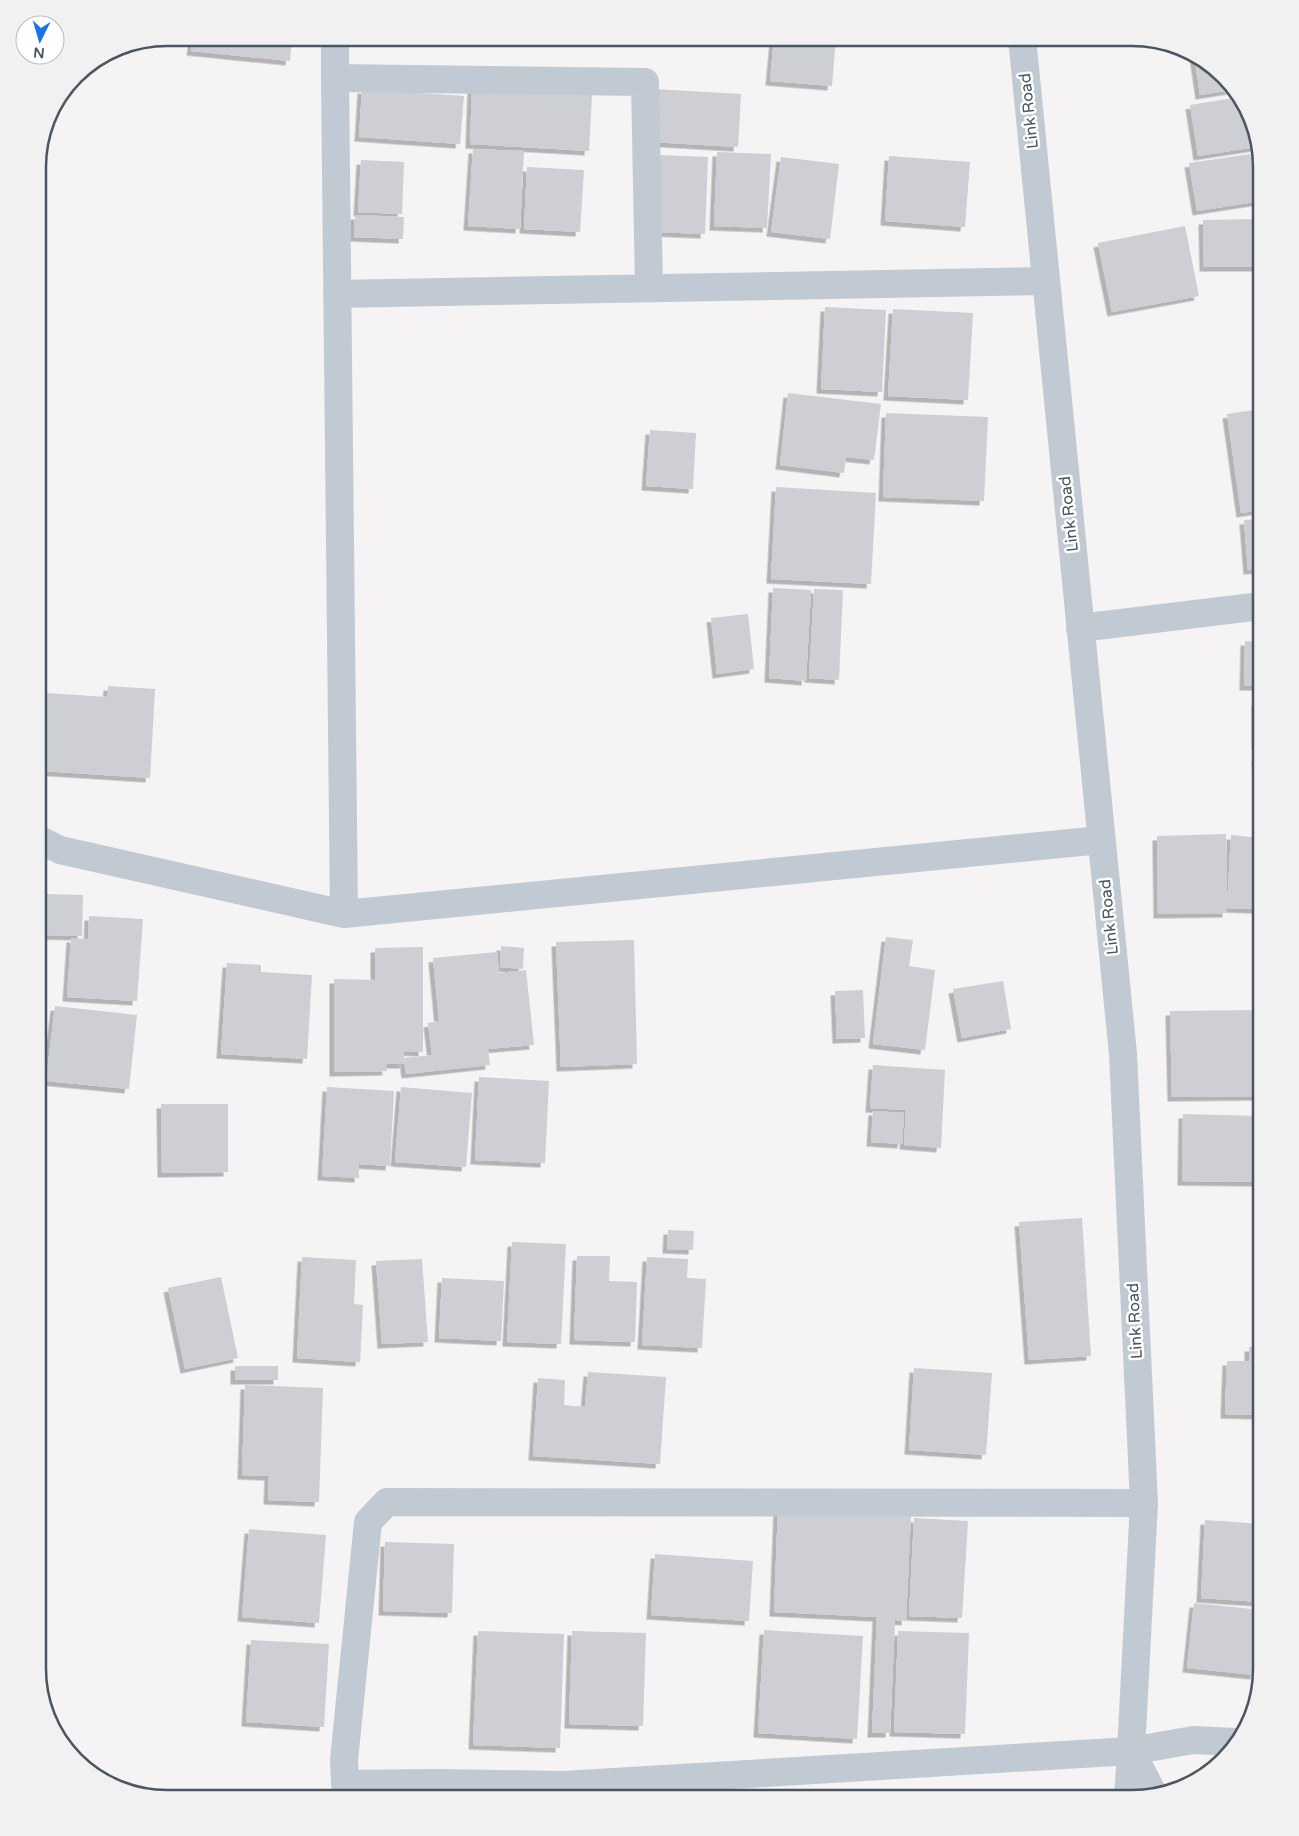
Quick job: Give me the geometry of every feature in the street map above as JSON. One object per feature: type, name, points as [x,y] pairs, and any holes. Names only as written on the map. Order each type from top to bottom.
[{"type":"street","points":[[335,47],[344,914]]},
{"type":"street","name":"Link Road","points":[[1023,47],[1123,1054],[1144,1504],[1129,1790]]},
{"type":"street","points":[[335,78],[645,82],[649,288]]},
{"type":"street","points":[[337,294],[1046,281]]},
{"type":"street","points":[[1080,628],[1253,607]]},
{"type":"street","points":[[47,843],[60,850],[344,914],[1101,840]]},
{"type":"street","points":[[345,1789],[344,1760],[368,1522],[387,1502],[1144,1504]]},
{"type":"street","points":[[600,1789],[1131,1752],[1193,1740],[1229,1742]]},
{"type":"street","points":[[1131,1752],[1150,1789]]},
{"type":"street","points":[[366,1789],[438,1783],[527,1789]]},
{"type":"building","points":[[192,47],[291,47],[290,61],[191,51]]},
{"type":"building","points":[[773,47],[835,47],[832,86],[770,81]]},
{"type":"building","points":[[1196,64],[1206,71],[1226,91],[1200,95]]},
{"type":"building","points":[[472,88],[592,95],[589,151],[470,144]]},
{"type":"building","points":[[362,89],[464,96],[460,144],[359,137]]},
{"type":"building","points":[[654,89],[741,94],[738,147],[651,142]]},
{"type":"building","points":[[1231,98],[1244,121],[1251,148],[1198,156],[1190,105]]},
{"type":"building","points":[[473,149],[524,151],[520,229],[468,226]]},
{"type":"building","points":[[717,152],[771,154],[767,228],[714,226]]},
{"type":"building","points":[[1252,154],[1253,202],[1197,211],[1189,163]]},
{"type":"building","points":[[660,155],[708,157],[705,234],[657,232]]},
{"type":"building","points":[[889,156],[970,162],[965,227],[885,221]]},
{"type":"building","points":[[781,157],[839,164],[830,239],[771,232]]},
{"type":"building","points":[[361,160],[404,162],[402,214],[358,212]]},
{"type":"building","points":[[527,167],[584,170],[580,232],[524,229]]},
{"type":"building","points":[[355,215],[404,217],[403,239],[354,237]]},
{"type":"building","points":[[1253,219],[1253,267],[1204,267],[1203,220]]},
{"type":"building","points":[[1185,226],[1199,296],[1112,312],[1098,243]]},
{"type":"building","points":[[825,307],[886,310],[882,392],[821,389]]},
{"type":"building","points":[[893,309],[973,313],[968,400],[888,396]]},
{"type":"building","points":[[788,393],[881,404],[874,460],[846,457],[844,473],[780,465]]},
{"type":"building","points":[[1253,410],[1253,511],[1241,513],[1227,414]]},
{"type":"building","points":[[886,413],[988,417],[984,501],[883,497]]},
{"type":"building","points":[[650,430],[696,433],[693,489],[646,486]]},
{"type":"building","points":[[776,487],[876,493],[871,584],[771,579]]},
{"type":"building","points":[[1253,519],[1253,570],[1248,570],[1244,520]]},
{"type":"building","points":[[773,588],[811,590],[806,681],[769,678]]},
{"type":"building","points":[[814,589],[843,590],[839,680],[809,678]]},
{"type":"building","points":[[748,614],[754,669],[717,674],[711,618]]},
{"type":"building","points":[[1245,641],[1253,642],[1253,686],[1244,686]]},
{"type":"building","points":[[108,686],[155,689],[150,778],[47,771],[47,693],[107,697]]},
{"type":"building","points":[[1226,834],[1227,913],[1158,914],[1157,836]]},
{"type":"building","points":[[1231,835],[1253,837],[1253,909],[1227,908]]},
{"type":"building","points":[[47,894],[83,895],[82,936],[46,935]]},
{"type":"building","points":[[89,916],[143,919],[137,1001],[67,997],[71,938],[88,939]]},
{"type":"building","points":[[886,937],[913,940],[909,966],[935,970],[925,1050],[873,1044]]},
{"type":"building","points":[[634,940],[637,1064],[561,1067],[556,942]]},
{"type":"building","points":[[501,946],[524,948],[523,969],[500,967]]},
{"type":"building","points":[[423,947],[423,1052],[404,1051],[404,1064],[386,1064],[387,1071],[334,1072],[334,979],[375,980],[375,948]]},
{"type":"building","points":[[497,952],[499,973],[526,970],[534,1045],[488,1049],[490,1065],[406,1074],[404,1058],[432,1055],[428,1023],[439,1021],[433,958]]},
{"type":"building","points":[[227,963],[261,965],[261,972],[312,975],[307,1059],[221,1054]]},
{"type":"building","points":[[1003,981],[1011,1029],[962,1038],[953,989]]},
{"type":"building","points":[[863,990],[865,1038],[837,1039],[835,991]]},
{"type":"building","points":[[55,1006],[137,1015],[129,1089],[46,1081]]},
{"type":"building","points":[[1253,1010],[1253,1096],[1172,1097],[1170,1011]]},
{"type":"building","points":[[873,1065],[945,1070],[941,1148],[904,1145],[906,1110],[870,1108]]},
{"type":"building","points":[[479,1077],[549,1081],[545,1163],[475,1160]]},
{"type":"building","points":[[327,1087],[394,1091],[390,1166],[359,1164],[359,1178],[322,1176]]},
{"type":"building","points":[[401,1087],[472,1093],[466,1167],[395,1162]]},
{"type":"building","points":[[161,1104],[228,1104],[228,1172],[162,1173]]},
{"type":"building","points":[[873,1111],[904,1113],[902,1144],[871,1142]]},
{"type":"building","points":[[1183,1114],[1253,1116],[1253,1182],[1182,1181]]},
{"type":"building","points":[[1082,1218],[1091,1356],[1029,1360],[1019,1222]]},
{"type":"building","points":[[668,1230],[694,1231],[693,1250],[667,1249]]},
{"type":"building","points":[[512,1242],[566,1244],[561,1344],[507,1342]]},
{"type":"building","points":[[577,1256],[610,1256],[609,1281],[637,1282],[635,1342],[574,1340]]},
{"type":"building","points":[[302,1257],[356,1260],[354,1304],[363,1305],[360,1362],[297,1358]]},
{"type":"building","points":[[647,1257],[688,1259],[687,1278],[706,1279],[702,1348],[642,1345]]},
{"type":"building","points":[[422,1259],[428,1342],[382,1344],[376,1261]]},
{"type":"building","points":[[221,1277],[238,1358],[185,1369],[168,1288]]},
{"type":"building","points":[[442,1278],[504,1281],[501,1341],[439,1338]]},
{"type":"building","points":[[1249,1347],[1253,1347],[1253,1415],[1225,1414],[1227,1361],[1249,1361]]},
{"type":"building","points":[[235,1366],[278,1366],[278,1380],[235,1380]]},
{"type":"building","points":[[914,1368],[992,1373],[986,1455],[909,1450]]},
{"type":"building","points":[[588,1372],[666,1377],[660,1464],[533,1456],[538,1378],[565,1380],[564,1405],[585,1407]]},
{"type":"building","points":[[245,1385],[323,1388],[319,1502],[268,1500],[269,1476],[242,1475]]},
{"type":"building","points":[[778,1507],[911,1513],[906,1621],[895,1620],[890,1733],[872,1733],[877,1617],[774,1612]]},
{"type":"building","points":[[914,1518],[968,1521],[962,1618],[909,1616]]},
{"type":"building","points":[[1205,1520],[1253,1523],[1253,1601],[1201,1598]]},
{"type":"building","points":[[249,1529],[326,1535],[319,1623],[242,1617]]},
{"type":"building","points":[[385,1542],[454,1544],[452,1613],[383,1611]]},
{"type":"building","points":[[655,1554],[753,1561],[749,1621],[651,1615]]},
{"type":"building","points":[[1194,1603],[1253,1609],[1253,1675],[1187,1668]]},
{"type":"building","points":[[764,1630],[863,1636],[857,1739],[758,1733]]},
{"type":"building","points":[[478,1631],[564,1634],[560,1748],[473,1745]]},
{"type":"building","points":[[572,1631],[646,1633],[643,1726],[569,1724]]},
{"type":"building","points":[[898,1631],[969,1633],[965,1734],[894,1732]]},
{"type":"building","points":[[251,1640],[329,1644],[324,1727],[246,1722]]}]
